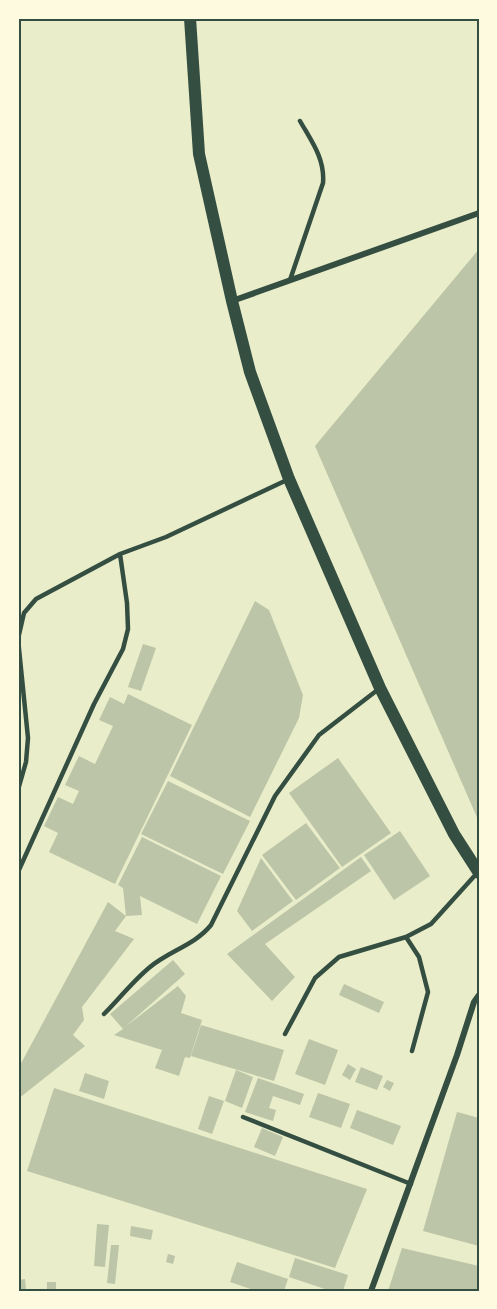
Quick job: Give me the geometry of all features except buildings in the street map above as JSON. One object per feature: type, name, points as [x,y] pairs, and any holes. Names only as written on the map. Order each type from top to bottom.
[{"type":"main road","points":[[190,18],[199,154],[250,372],[289,480],[380,688],[454,834],[479,873]]},
{"type":"street","points":[[232,301],[479,213]]},
{"type":"street","points":[[371,1291],[474,1002],[479,995]]},
{"type":"lane","points":[[290,280],[323,183],[324,172],[322,161],[300,121]]},
{"type":"lane","points":[[18,790],[26,762],[28,738],[18,639],[24,613],[36,599],[120,554],[166,537],[289,480]]},
{"type":"lane","points":[[18,872],[94,704],[123,649],[128,629],[120,554]]},
{"type":"lane","points":[[104,1014],[150,967],[202,936],[211,925],[275,796],[319,735],[380,688]]},
{"type":"lane","points":[[285,1034],[315,978],[339,957],[406,937],[431,924],[479,873]]},
{"type":"lane","points":[[406,937],[419,957],[428,992],[412,1051]]},
{"type":"lane","points":[[243,1117],[411,1184]]}]
